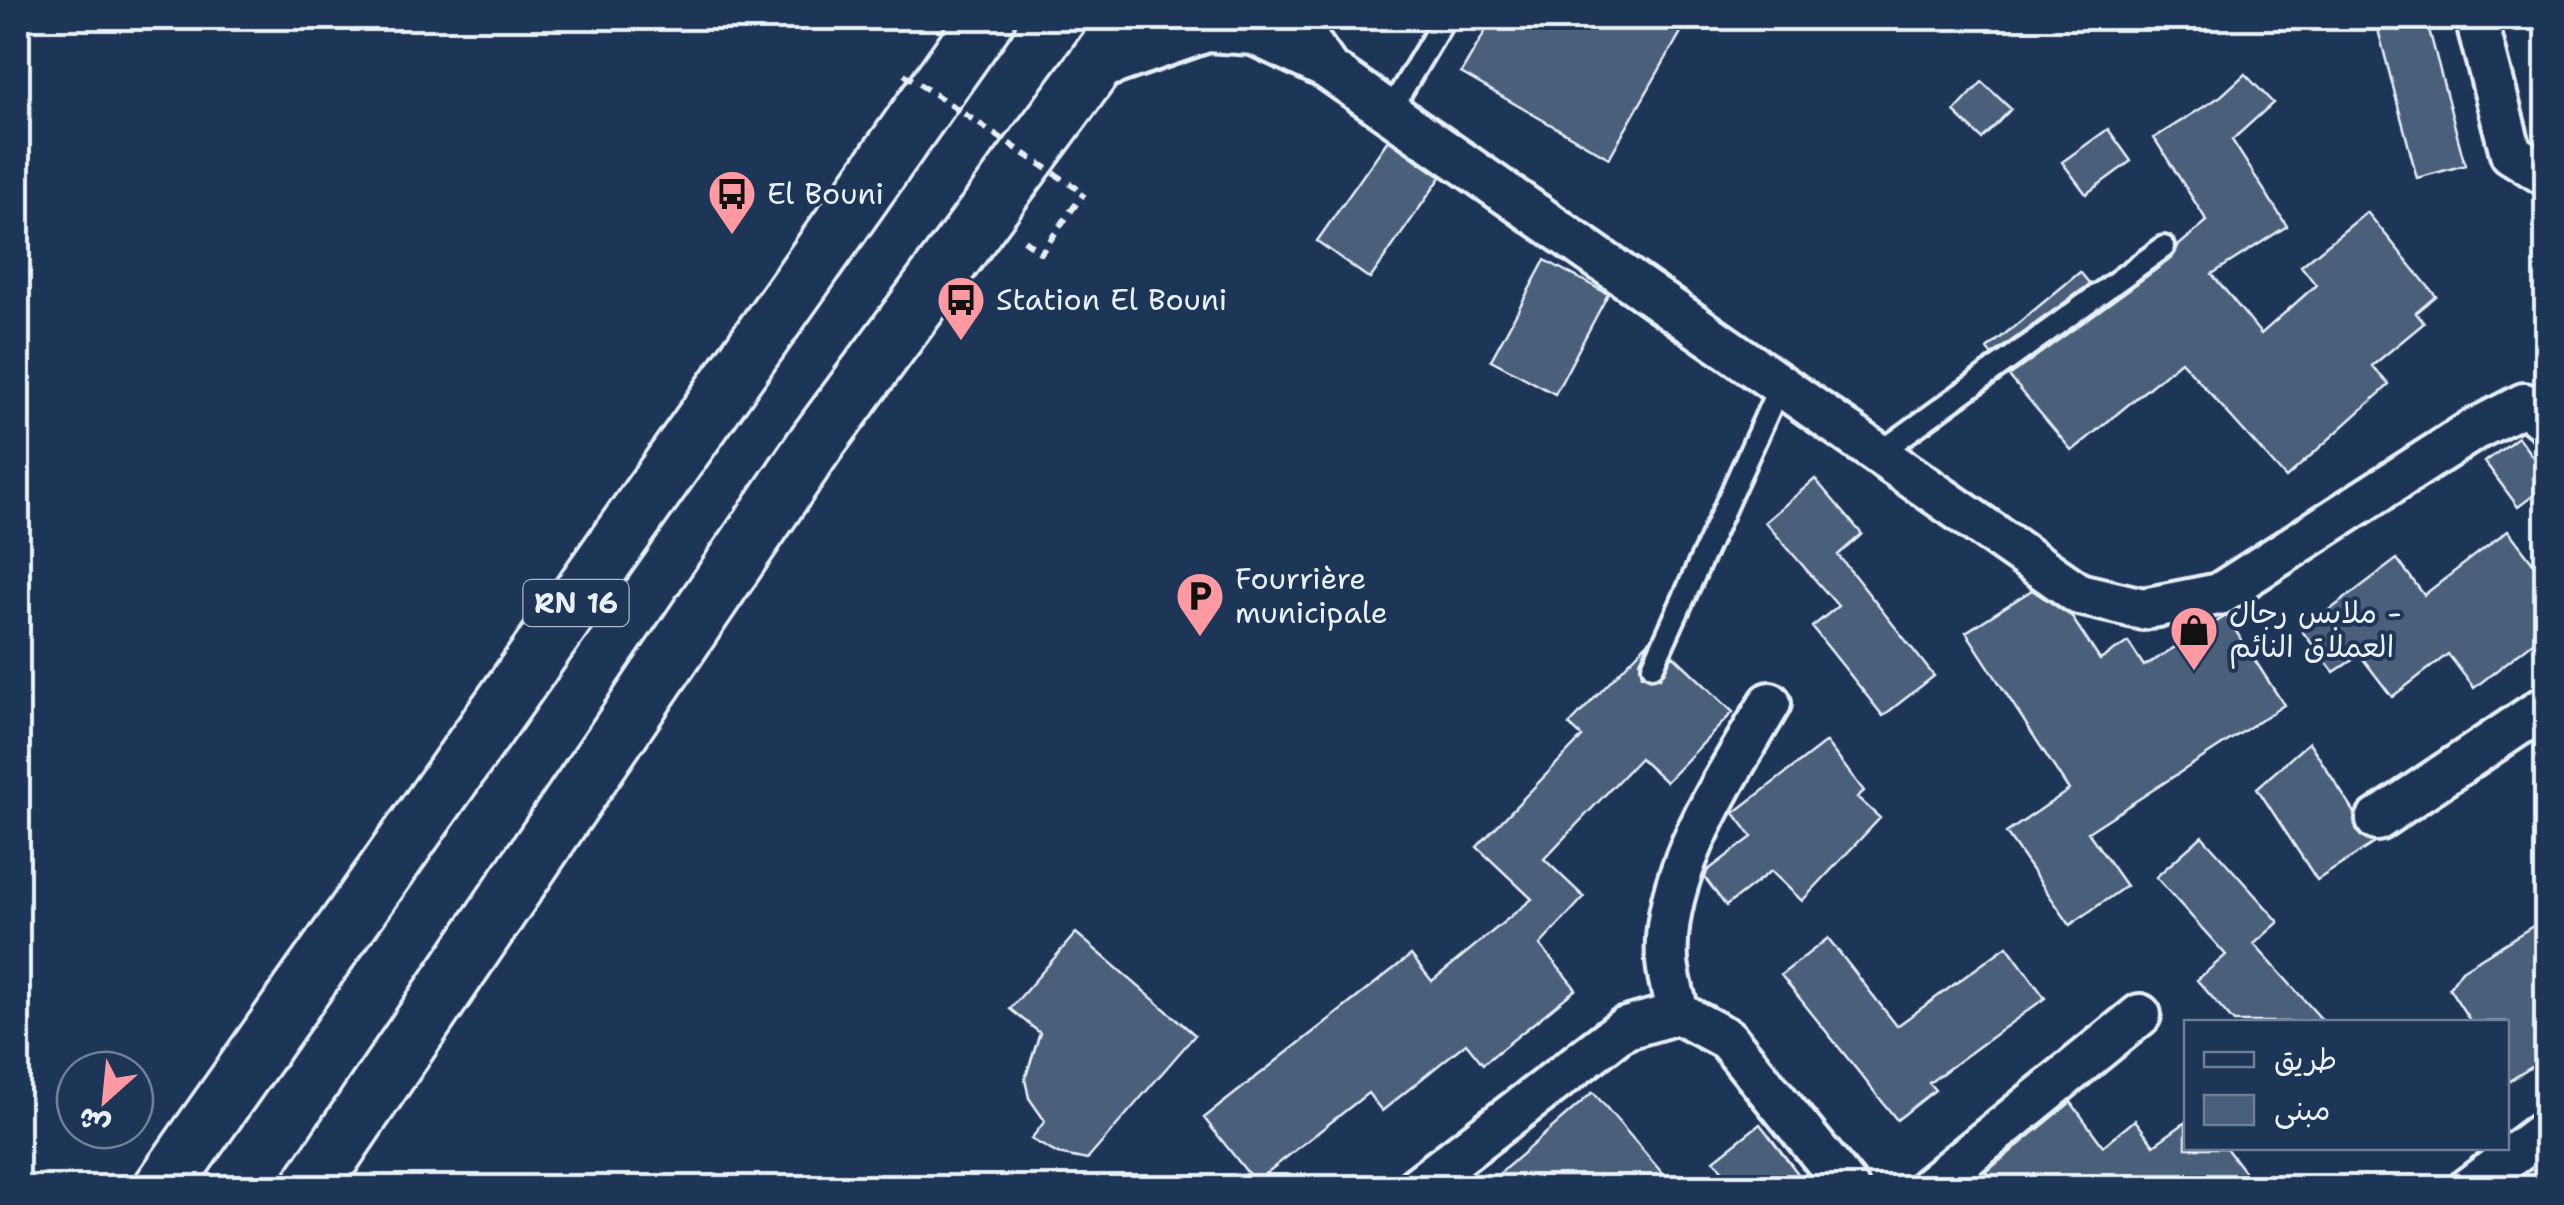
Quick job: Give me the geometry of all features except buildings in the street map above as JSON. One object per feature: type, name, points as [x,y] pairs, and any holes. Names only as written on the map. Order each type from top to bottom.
[{"type":"highway","name":"RN 16","points":[[162,1188],[987,18]]},
{"type":"highway","points":[[310,1188],[817,442],[1130,18]]},
{"type":"street","points":[[1292,18],[1328,69]]},
{"type":"street","points":[[2476,18],[2510,153],[2546,175]]},
{"type":"street","points":[[1090,72],[1208,31],[1254,34],[1328,69],[2080,594],[2143,609],[2219,594],[2472,431],[2539,404]]},
{"type":"street","points":[[1678,1013],[1667,960],[1671,904],[1708,810],[1770,702]]},
{"type":"street","points":[[2377,820],[2546,706]]},
{"type":"street","points":[[1416,1188],[1623,1029],[1678,1013],[1726,1039],[1848,1188]]},
{"type":"street","points":[[1928,1188],[2140,1014]]},
{"type":"street","points":[[2468,1188],[2546,1130]]},
{"type":"lane","points":[[1388,112],[1445,18]]},
{"type":"lane","points":[[1878,454],[2164,247]]},
{"type":"lane","points":[[1653,666],[1780,384]]},
{"type":"path","points":[[904,74],[1084,193],[1041,253]]},
{"type":"place","name":"El Bouni","points":[[732,236]]},
{"type":"place","name":"Station El Bouni","points":[[961,342]]},
{"type":"place","name":"Fourrière municipale","points":[[1200,638]]},
{"type":"place","name":"ملابس رجال - العملاق النائم","points":[[2194,672]]}]
